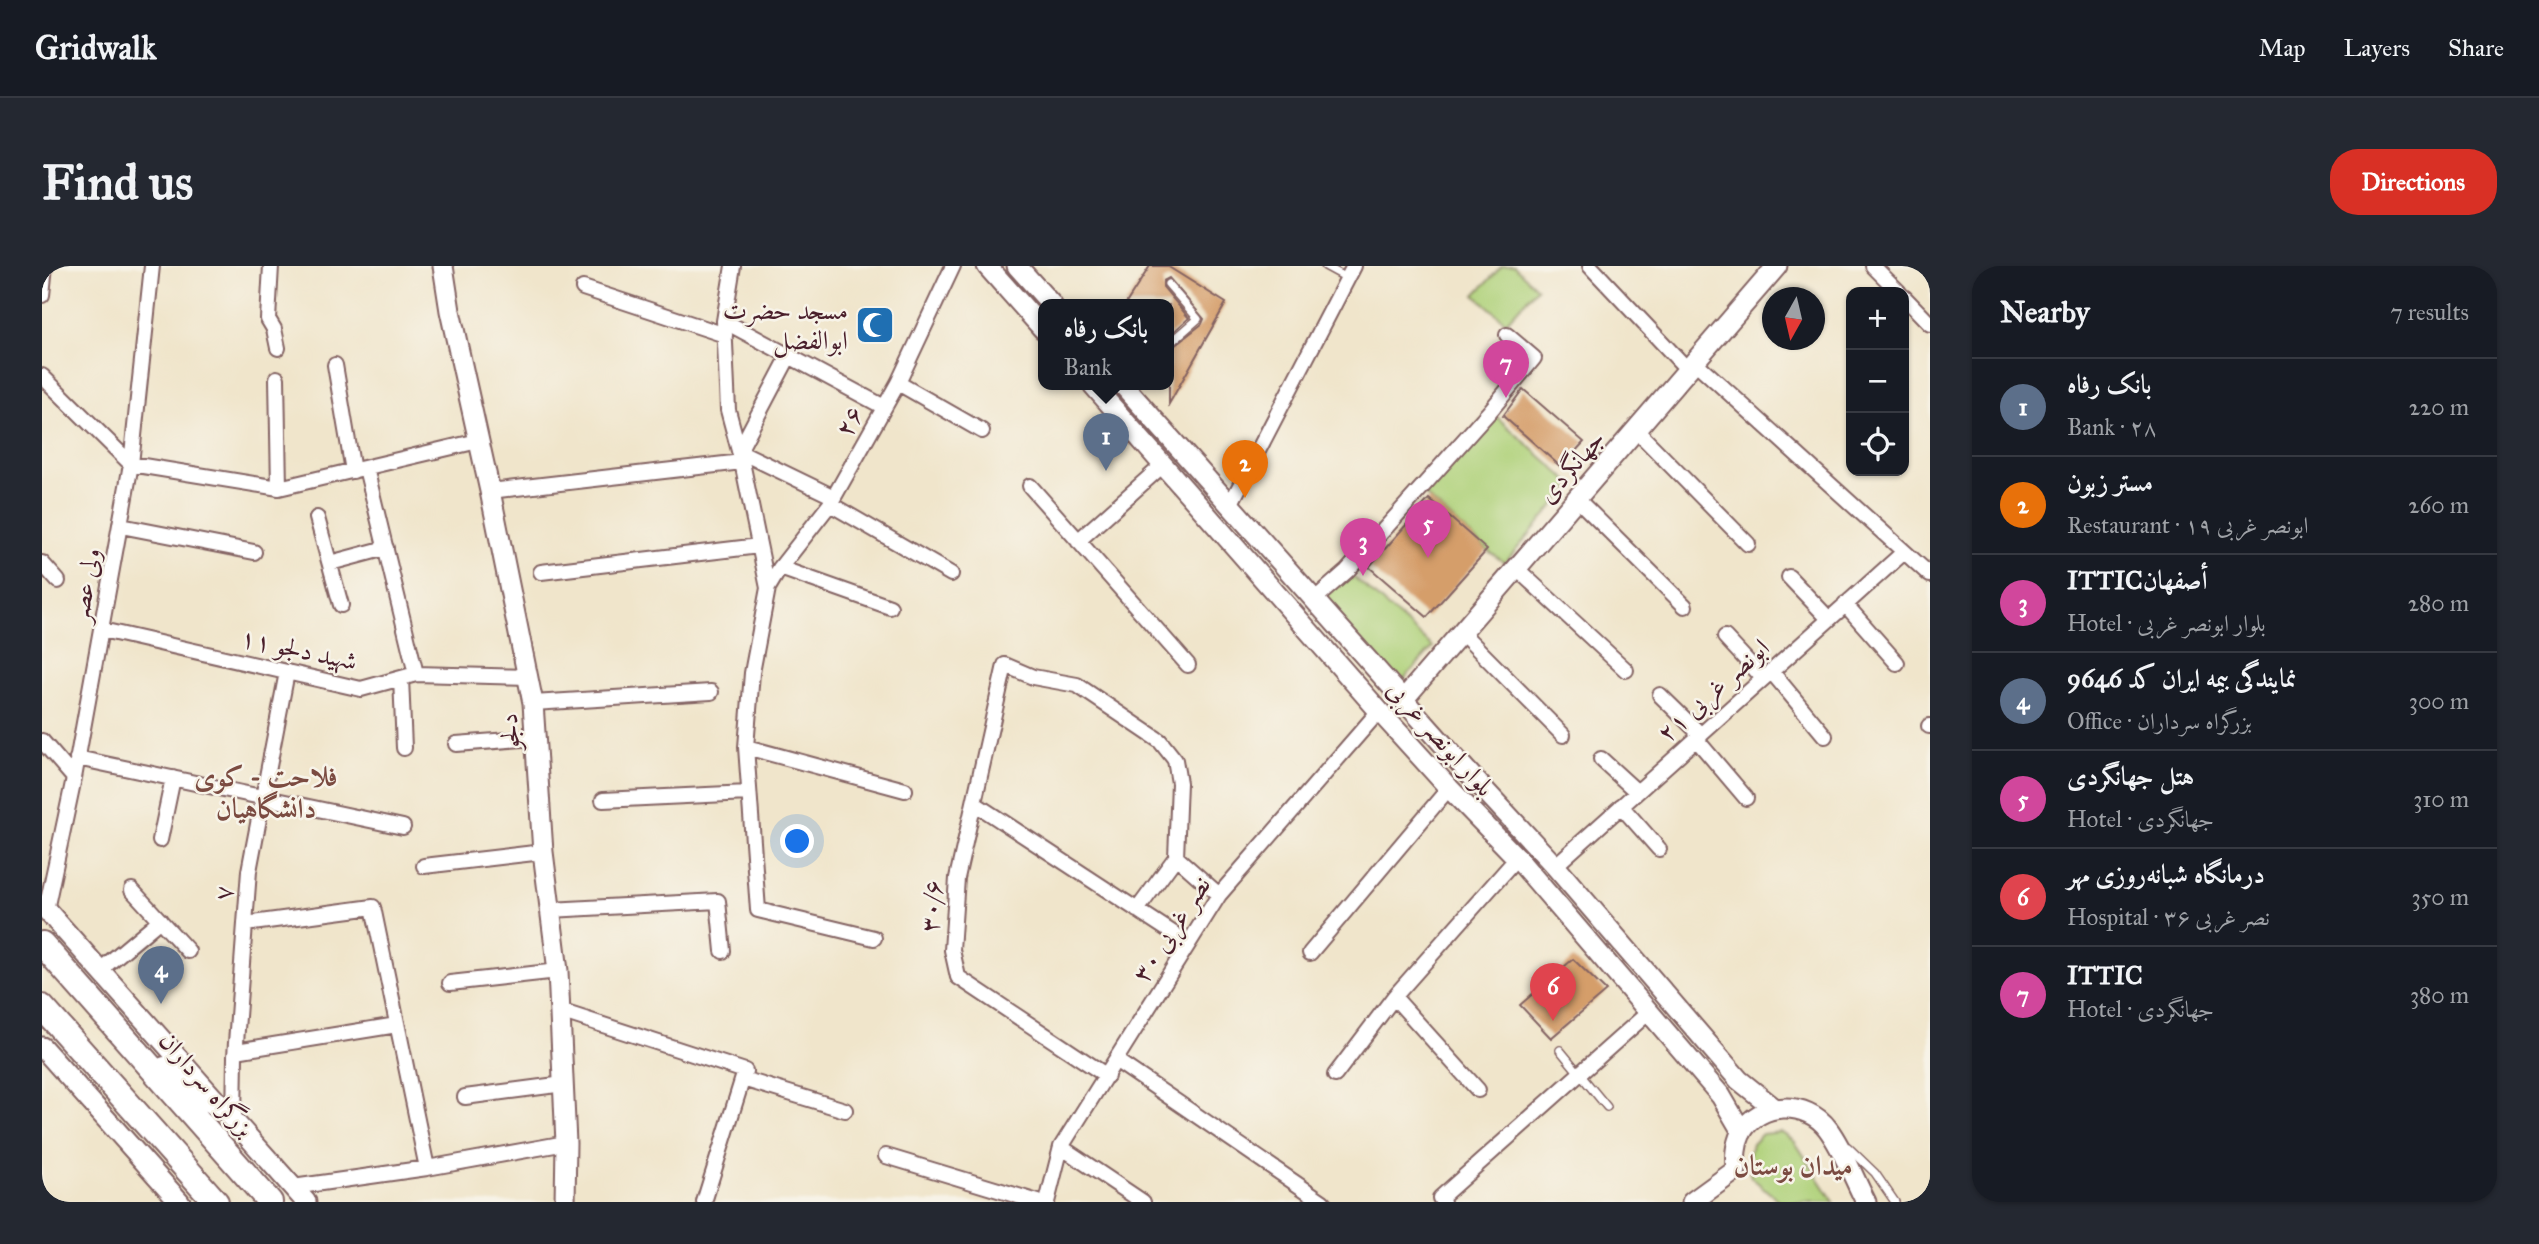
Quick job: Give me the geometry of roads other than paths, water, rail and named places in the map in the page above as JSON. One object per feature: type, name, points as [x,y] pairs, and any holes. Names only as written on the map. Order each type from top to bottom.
[{"type":"highway","name":"بزرگراه سرداران","points":[[42,944],[270,1202]]},
{"type":"highway","points":[[42,1007],[216,1202]]},
{"type":"highway","points":[[138,1051],[227,1114]]},
{"type":"main road","name":"دلجو","points":[[443,266],[450,311],[533,704],[543,852],[558,971],[566,1143],[565,1202]]},
{"type":"main road","points":[[987,266],[1038,323]]},
{"type":"main road","points":[[1017,266],[1047,299]]},
{"type":"main road","name":"جهانگردی","points":[[1404,700],[1777,266]]},
{"type":"main road","name":"بلوار ابونصر غربی","points":[[1097,390],[1379,711],[1517,858],[1721,1096],[1742,1132]]},
{"type":"main road","name":"بلوار ابونصر غربی","points":[[1132,390],[1465,770],[1555,866],[1739,1080],[1774,1108]]},
{"type":"main road","points":[[44,907],[306,1202]]},
{"type":"main road","points":[[42,1047],[180,1202]]},
{"type":"main road","points":[[1692,1202],[1736,1171],[1735,1150],[1742,1132],[1756,1117],[1774,1108],[1794,1107],[1813,1115],[1828,1128],[1866,1202]]},
{"type":"street","points":[[42,295],[45,266]]},
{"type":"street","name":"ولی عصر","points":[[44,907],[74,778],[121,526],[131,464],[152,266]]},
{"type":"street","points":[[271,266],[268,319],[274,329],[278,348]]},
{"type":"street","points":[[733,266],[725,328],[728,410],[741,456],[768,589],[752,673],[746,747],[758,910],[874,938]]},
{"type":"street","name":"۲۶","points":[[768,589],[780,568],[832,500],[898,383],[953,266]]},
{"type":"street","points":[[1590,266],[1691,366],[1930,575]]},
{"type":"street","points":[[1872,266],[1894,287]]},
{"type":"street","points":[[1230,505],[1350,272]]},
{"type":"street","points":[[583,288],[725,328],[789,356],[884,407]]},
{"type":"street","points":[[1909,302],[1930,324]]},
{"type":"street","points":[[1315,599],[1347,570],[1534,358],[1507,335]]},
{"type":"street","points":[[741,456],[789,356]]},
{"type":"street","points":[[335,365],[360,470],[386,548],[416,674]]},
{"type":"street","points":[[42,376],[131,464],[279,488],[478,441]]},
{"type":"street","points":[[277,378],[279,488]]},
{"type":"street","points":[[898,383],[982,431]]},
{"type":"street","points":[[1636,430],[1748,544]]},
{"type":"street","points":[[490,491],[741,456],[832,500],[951,574]]},
{"type":"street","points":[[1078,541],[1164,464]]},
{"type":"street","points":[[1030,486],[1188,666]]},
{"type":"street","points":[[1577,499],[1685,607]]},
{"type":"street","points":[[317,519],[341,605]]},
{"type":"street","points":[[121,526],[254,552]]},
{"type":"street","points":[[541,572],[759,547]]},
{"type":"street","points":[[330,563],[386,548]]},
{"type":"street","name":"ابونصر غربی ۲۱","points":[[1555,866],[1904,552]]},
{"type":"street","points":[[42,563],[58,580]]},
{"type":"street","points":[[780,568],[890,607]]},
{"type":"street","points":[[1517,569],[1626,670]]},
{"type":"street","points":[[1789,577],[1829,619]]},
{"type":"street","points":[[1845,604],[1897,663]]},
{"type":"street","name":"شهید دلجو ۱۱","points":[[102,630],[361,689],[416,674],[529,677]]},
{"type":"street","points":[[1462,633],[1563,735]]},
{"type":"street","points":[[1725,638],[1767,675],[1825,736]]},
{"type":"street","name":"۳۰/۶","points":[[1107,1076],[958,977],[952,950],[957,878],[1005,665],[1034,677],[1077,685],[1160,741],[1175,760],[1179,783],[1176,857]]},
{"type":"street","name":"۷","points":[[227,1114],[236,1051],[250,871],[287,672]]},
{"type":"street","points":[[401,678],[404,748]]},
{"type":"street","points":[[533,704],[711,692]]},
{"type":"street","points":[[1660,695],[1698,737],[1746,799]]},
{"type":"street","name":"نصر غربی ۳۰","points":[[1047,1202],[1061,1147],[1219,895],[1379,711]]},
{"type":"street","points":[[456,744],[536,738]]},
{"type":"street","points":[[42,741],[74,778]]},
{"type":"street","points":[[746,747],[905,790]]},
{"type":"street","points":[[77,758],[403,827]]},
{"type":"street","points":[[1601,759],[1637,792]]},
{"type":"street","points":[[160,840],[173,778]]},
{"type":"street","points":[[1310,953],[1449,788]]},
{"type":"street","points":[[603,800],[748,793]]},
{"type":"street","points":[[974,803],[1188,943]]},
{"type":"street","points":[[1621,806],[1659,849]]},
{"type":"street","points":[[424,866],[543,852]]},
{"type":"street","points":[[1137,910],[1176,857],[1219,895]]},
{"type":"street","points":[[1335,1075],[1394,997],[1517,858]]},
{"type":"street","points":[[132,890],[188,951]]},
{"type":"street","points":[[550,911],[718,901],[723,951]]},
{"type":"street","points":[[246,924],[373,907],[427,1168]]},
{"type":"street","points":[[99,971],[160,920]]},
{"type":"street","points":[[450,983],[558,971]]},
{"type":"street","points":[[1394,997],[1478,1090]]},
{"type":"street","points":[[560,1011],[845,1110]]},
{"type":"street","points":[[1442,1200],[1649,1012]]},
{"type":"street","points":[[236,1051],[397,1025]]},
{"type":"street","points":[[1117,1061],[1323,1202]]},
{"type":"street","points":[[704,1202],[744,1075]]},
{"type":"street","points":[[466,1097],[564,1084]]},
{"type":"street","points":[[293,1187],[427,1168],[566,1143]]},
{"type":"street","points":[[1061,1147],[1143,1202]]},
{"type":"street","points":[[886,1156],[1038,1202]]},
{"type":"lane","points":[[1325,266],[1350,272]]},
{"type":"lane","points":[[1168,284],[1198,319],[1174,340]]},
{"type":"lane","points":[[1560,1050],[1607,1107]]},
{"type":"lane","points":[[1828,1128],[1875,1173],[1895,1202]]},
{"type":"place","name":"مسجد حضرت ابوالفضل","points":[[875,325]]},
{"type":"place","name":"ITTIC","points":[[1506,398]]},
{"type":"place","name":"بانک رفاه","points":[[1106,471]]},
{"type":"place","name":"مستر زبون","points":[[1245,498]]},
{"type":"place","name":"هتل جهانگردی","points":[[1428,558]]},
{"type":"place","name":"ITTICأصفهان","points":[[1363,576]]},
{"type":"place","name":"نمایندگی بیمه ایران کد 9646","points":[[161,1004]]},
{"type":"place","name":"درمانگاه شبانه‌روزی مهر","points":[[1553,1021]]},
{"type":"district","name":"فلاحت - کوی دانشگاهیان","points":[[266,792]]},
{"type":"district","name":"میدان بوستان","points":[[1793,1165]]}]
